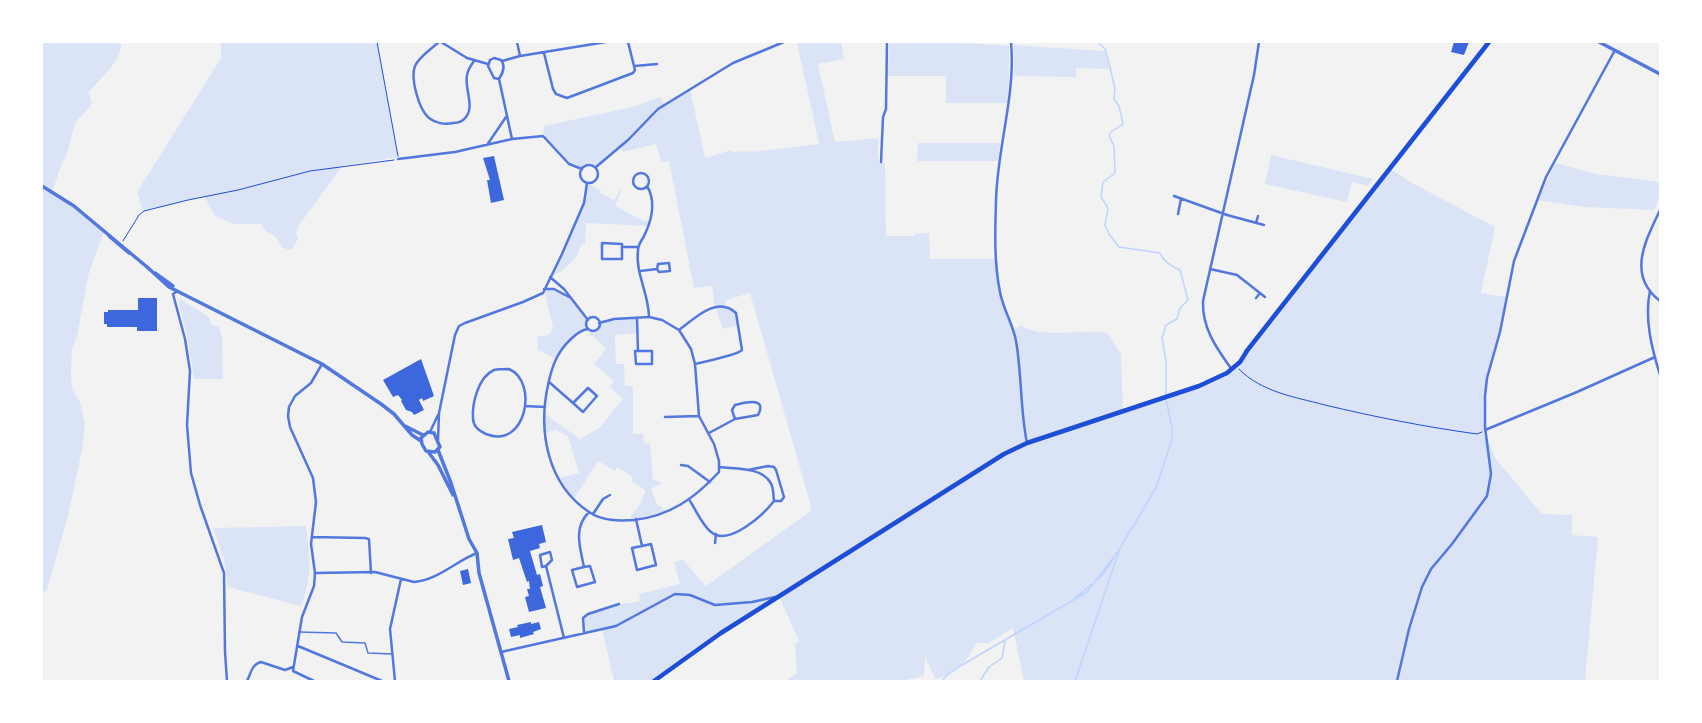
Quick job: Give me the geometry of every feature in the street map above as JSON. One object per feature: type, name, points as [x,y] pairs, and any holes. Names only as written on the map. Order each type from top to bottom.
[{"type":"main road","points":[[654,681],[721,633],[988,464],[1027,443],[1171,396],[1227,373],[1247,351],[1488,42]]},
{"type":"street","points":[[474,61],[466,76],[470,110],[467,116],[460,122],[450,124],[432,120],[422,109],[418,97],[414,78],[414,68],[418,61],[440,42],[454,52],[474,61],[488,64]]},
{"type":"street","points":[[444,45],[447,42]]},
{"type":"street","points":[[517,42],[520,56]]},
{"type":"street","points":[[488,64],[494,58],[502,61],[520,56],[606,42]]},
{"type":"street","points":[[544,53],[553,89],[556,94],[567,98],[633,73],[635,66],[628,42]]},
{"type":"street","points":[[596,168],[628,140],[658,109],[733,63],[784,42]]},
{"type":"street","points":[[881,162],[882,117],[886,109],[888,42]]},
{"type":"street","points":[[1011,42],[1012,65],[997,180],[996,226],[999,287],[1003,304],[1016,339],[1023,420],[1027,443]]},
{"type":"street","points":[[1233,366],[1213,343],[1204,316],[1204,293],[1254,75],[1259,42]]},
{"type":"street","points":[[1599,42],[1660,74]]},
{"type":"street","points":[[1397,681],[1409,629],[1422,587],[1431,569],[1452,544],[1487,496],[1491,474],[1485,430],[1487,378],[1500,332],[1514,260],[1546,177],[1615,50]]},
{"type":"street","points":[[502,61],[504,70],[499,79],[512,139]]},
{"type":"street","points":[[488,64],[491,75],[499,79]]},
{"type":"street","points":[[635,66],[657,64]]},
{"type":"street","points":[[488,145],[507,117]]},
{"type":"street","points":[[398,159],[455,152],[512,139],[542,136],[569,164],[582,169]]},
{"type":"street","points":[[589,164],[596,168],[599,173],[598,179],[587,183],[581,177],[582,169],[589,164]]},
{"type":"street","points":[[647,186],[642,189],[635,187],[632,179],[635,174],[640,172],[646,174],[649,178],[647,186],[652,197],[651,214],[645,233],[638,247],[640,271],[647,299],[649,317]]},
{"type":"street","points":[[438,440],[440,413],[454,340],[459,326],[543,293],[584,203],[587,183]]},
{"type":"street","points":[[42,186],[74,206],[122,244],[146,266],[178,290],[322,364],[381,404],[404,426],[412,436],[421,441]]},
{"type":"street","points":[[1174,196],[1264,225]]},
{"type":"street","points":[[1178,214],[1181,199]]},
{"type":"street","points":[[1660,210],[1644,244],[1641,254],[1642,273],[1650,291],[1660,302]]},
{"type":"street","points":[[1256,223],[1258,216]]},
{"type":"street","points":[[104,231],[119,246],[139,260]]},
{"type":"street","points":[[622,247],[622,259],[602,259],[602,243],[622,244],[622,247],[638,247]]},
{"type":"street","points":[[640,271],[657,269],[659,272],[670,271],[669,263],[658,264],[657,269]]},
{"type":"street","points":[[1210,269],[1236,275],[1265,297]]},
{"type":"street","points":[[550,277],[564,289],[588,320]]},
{"type":"street","points":[[544,289],[554,289],[569,297]]},
{"type":"street","points":[[178,290],[173,294],[185,339],[190,371],[187,425],[188,454],[194,485],[224,573],[225,658],[227,681]]},
{"type":"street","points":[[1650,291],[1648,314],[1655,357],[1660,375]]},
{"type":"street","points":[[1256,298],[1260,293]]},
{"type":"street","points":[[680,330],[699,313],[708,309],[725,307],[732,309],[736,313],[742,350],[739,354],[719,356],[695,364]]},
{"type":"street","points":[[649,317],[662,320],[680,330],[690,349],[695,364],[699,416],[709,433],[720,467],[719,472],[690,501],[656,515],[636,519],[609,519],[589,512],[568,492],[555,472],[546,446],[544,433],[545,407],[555,359],[561,349],[582,330],[596,330],[599,323],[614,319],[649,317]]},
{"type":"street","points":[[588,320],[596,318],[599,323]]},
{"type":"street","points":[[637,318],[638,351],[635,351],[636,364],[652,364],[652,351],[638,351]]},
{"type":"street","points":[[588,320],[586,324],[588,329]]},
{"type":"street","points":[[1485,430],[1560,400],[1655,357]]},
{"type":"street","points":[[314,681],[293,671],[302,617],[312,594],[315,573],[312,537],[316,489],[313,478],[290,427],[288,416],[289,407],[295,396],[311,384],[322,364]]},
{"type":"street","points":[[509,369],[519,375],[522,382],[525,406],[521,420],[507,435],[497,437],[490,435],[476,428],[473,422],[472,407],[478,391],[484,379],[495,370],[509,369]]},
{"type":"street","points":[[549,382],[583,412],[597,396],[588,388],[573,403]]},
{"type":"street","points":[[709,433],[736,419],[758,416],[760,412],[757,402],[753,401],[735,405],[732,410],[736,419]]},
{"type":"street","points":[[525,406],[545,407]]},
{"type":"street","points":[[440,413],[430,432],[423,435],[421,441],[424,449],[429,453],[446,479],[460,513]]},
{"type":"street","points":[[665,417],[699,416]]},
{"type":"street","points":[[404,426],[423,435]]},
{"type":"street","points":[[430,432],[435,434],[440,445],[438,450],[451,483],[469,539],[477,553],[479,573],[509,681]]},
{"type":"street","points":[[429,453],[438,450]]},
{"type":"street","points":[[681,465],[688,466],[710,482]]},
{"type":"street","points":[[690,501],[708,528],[716,534],[727,534],[743,529],[760,516],[774,501],[781,501],[784,498],[781,482],[774,467],[768,466],[746,470]]},
{"type":"street","points":[[720,467],[746,470],[767,478],[773,488],[774,501]]},
{"type":"street","points":[[593,514],[603,499],[610,495]]},
{"type":"street","points":[[584,567],[578,531],[589,512]]},
{"type":"street","points":[[636,519],[642,546]]},
{"type":"street","points":[[715,543],[716,534]]},
{"type":"street","points":[[312,537],[369,539],[370,573]]},
{"type":"street","points":[[651,544],[656,565],[637,570],[632,548],[642,546],[651,544]]},
{"type":"street","points":[[550,552],[552,560],[546,566],[542,567],[540,555],[550,552]]},
{"type":"street","points":[[315,573],[384,573],[414,582],[427,579],[477,553]]},
{"type":"street","points":[[546,566],[564,638]]},
{"type":"street","points":[[590,566],[595,582],[577,587],[572,570],[584,567],[590,566]]},
{"type":"street","points":[[395,680],[390,629],[401,579]]},
{"type":"street","points":[[501,652],[616,626],[675,594],[684,594],[715,605],[752,602],[779,596]]},
{"type":"street","points":[[584,633],[583,618],[588,614],[619,604]]},
{"type":"street","points":[[298,646],[382,681]]},
{"type":"street","points":[[247,681],[257,663],[261,662],[285,670],[294,667]]},
{"type":"lane","points":[[299,632],[336,633],[342,642],[365,644],[368,653],[392,654]]},
{"type":"path","points":[[122,244],[139,215],[144,211],[194,198],[238,190],[310,171],[398,159],[377,42]]},
{"type":"path","points":[[1233,366],[1259,384],[1299,398],[1368,416],[1424,427],[1477,434],[1485,430]]},
{"type":"shaded area","points":[[42,42],[121,42],[118,56],[110,69],[89,92],[92,104],[75,123],[67,155],[62,163],[52,192],[74,206],[104,231],[88,276],[77,337],[72,348],[72,389],[80,402],[85,425],[82,450],[69,512],[47,590],[42,593]]},
{"type":"shaded area","points":[[221,42],[377,42],[398,157],[342,166],[300,224],[296,232],[298,239],[292,249],[283,247],[273,235],[263,228],[261,224],[233,224],[214,215],[205,197],[143,211],[137,192],[221,58]]},
{"type":"shaded area","points":[[841,42],[844,59],[818,64],[835,142],[878,138],[878,161],[885,163],[886,236],[914,236],[914,234],[929,233],[930,259],[997,259],[1000,291],[1013,330],[1021,325],[1039,332],[1107,333],[1121,354],[1123,411],[1209,384],[1225,377],[1240,365],[1391,169],[1412,183],[1495,227],[1481,293],[1506,297],[1500,332],[1487,378],[1485,430],[1495,458],[1542,514],[1572,515],[1572,535],[1598,537],[1585,681],[1024,681],[1013,628],[989,643],[976,643],[969,656],[955,671],[935,679],[925,656],[924,676],[902,681],[789,681],[788,679],[797,673],[795,644],[799,641],[779,596],[654,681],[614,681],[602,629],[584,633],[583,618],[596,610],[640,601],[639,594],[680,584],[674,562],[683,560],[706,586],[812,510],[750,293],[726,300],[725,307],[735,313],[738,325],[723,329],[715,307],[712,286],[694,288],[669,161],[661,162],[656,144],[623,152],[620,147],[596,167],[589,165],[582,169],[573,166],[543,136],[544,126],[632,107],[661,97],[664,105],[690,90],[705,158],[731,150],[733,152],[751,152],[819,144],[797,43]]},
{"type":"shaded area","points":[[890,42],[952,42],[1009,46],[1009,84],[1007,103],[946,103],[946,76],[887,76]]},
{"type":"shaded area","points":[[1014,45],[1105,51],[1109,69],[1076,68],[1076,77],[1014,76]]},
{"type":"shaded area","points":[[918,143],[1000,143],[998,161],[917,161]]},
{"type":"shaded area","points":[[1271,155],[1373,179],[1368,186],[1352,182],[1347,202],[1265,184]]},
{"type":"shaded area","points":[[1555,163],[1597,174],[1660,182],[1660,196],[1654,210],[1584,207],[1538,200]]},
{"type":"shaded area","points":[[587,183],[601,190],[600,193],[614,200],[621,188],[622,189],[615,206],[644,221],[650,221],[648,226],[586,223],[585,244],[581,244],[580,249],[570,264],[560,272],[550,277],[584,203]]},
{"type":"shaded area","points":[[544,289],[558,291],[569,298],[588,320],[587,327],[591,331],[596,330],[599,323],[606,321],[637,318],[637,333],[615,335],[616,364],[624,364],[625,386],[633,386],[633,434],[643,434],[644,444],[650,443],[653,479],[662,483],[651,489],[657,504],[667,511],[631,520],[631,516],[639,506],[645,490],[631,481],[633,477],[617,467],[615,471],[598,461],[574,499],[559,478],[579,473],[568,436],[556,430],[544,433],[544,413],[580,439],[599,428],[623,399],[610,387],[614,381],[594,364],[606,349],[593,336],[591,337],[588,329],[583,330],[574,336],[565,345],[555,359],[538,350],[537,337],[549,335],[553,328]]},
{"type":"shaded area","points":[[180,299],[209,317],[211,324],[219,327],[222,338],[223,379],[194,379],[187,336],[178,300]]},
{"type":"shaded area","points":[[306,526],[310,566],[305,594],[301,606],[228,587],[224,560],[213,528]]},
{"type":"building","points":[[1454,42],[1469,42],[1464,55],[1451,52]]},
{"type":"building","points":[[494,156],[504,200],[491,203],[487,180],[490,180],[483,158]]},
{"type":"building","points":[[138,298],[157,298],[157,331],[137,331],[137,327],[107,327],[107,324],[104,324],[104,312],[108,312],[108,310],[138,310]]},
{"type":"building","points":[[421,359],[434,396],[423,401],[422,398],[419,400],[424,410],[414,415],[412,412],[406,410],[398,395],[393,397],[383,380]]},
{"type":"building","points":[[542,525],[546,542],[539,544],[540,548],[530,551],[537,575],[540,574],[543,586],[540,587],[546,608],[529,612],[525,597],[529,596],[527,589],[530,589],[529,581],[527,582],[519,558],[513,560],[508,539],[514,538],[512,532]]},
{"type":"building","points":[[468,569],[471,583],[463,585],[460,571]]},
{"type":"building","points":[[531,622],[531,624],[539,622],[541,629],[533,632],[534,634],[520,638],[520,635],[511,637],[509,629],[518,627],[517,625]]},
{"type":"waterway","points":[[1098,42],[1105,49],[1115,89],[1114,99],[1119,106],[1123,124],[1111,132],[1109,136],[1114,146],[1115,172],[1103,182],[1101,197],[1108,208],[1105,225],[1109,234],[1119,247],[1160,253],[1168,263],[1180,270],[1188,300],[1180,308],[1177,319],[1166,325],[1162,338],[1166,361],[1166,395]]},
{"type":"waterway","points":[[1075,681],[1120,548],[1156,488],[1172,439],[1172,427],[1166,399]]},
{"type":"waterway","points":[[942,681],[947,675],[962,665],[1087,592],[1119,550]]},
{"type":"waterway","points":[[1098,579],[1114,558]]},
{"type":"waterway","points":[[1075,598],[1092,584]]},
{"type":"waterway","points":[[980,681],[989,667],[1002,658],[1005,641]]}]
